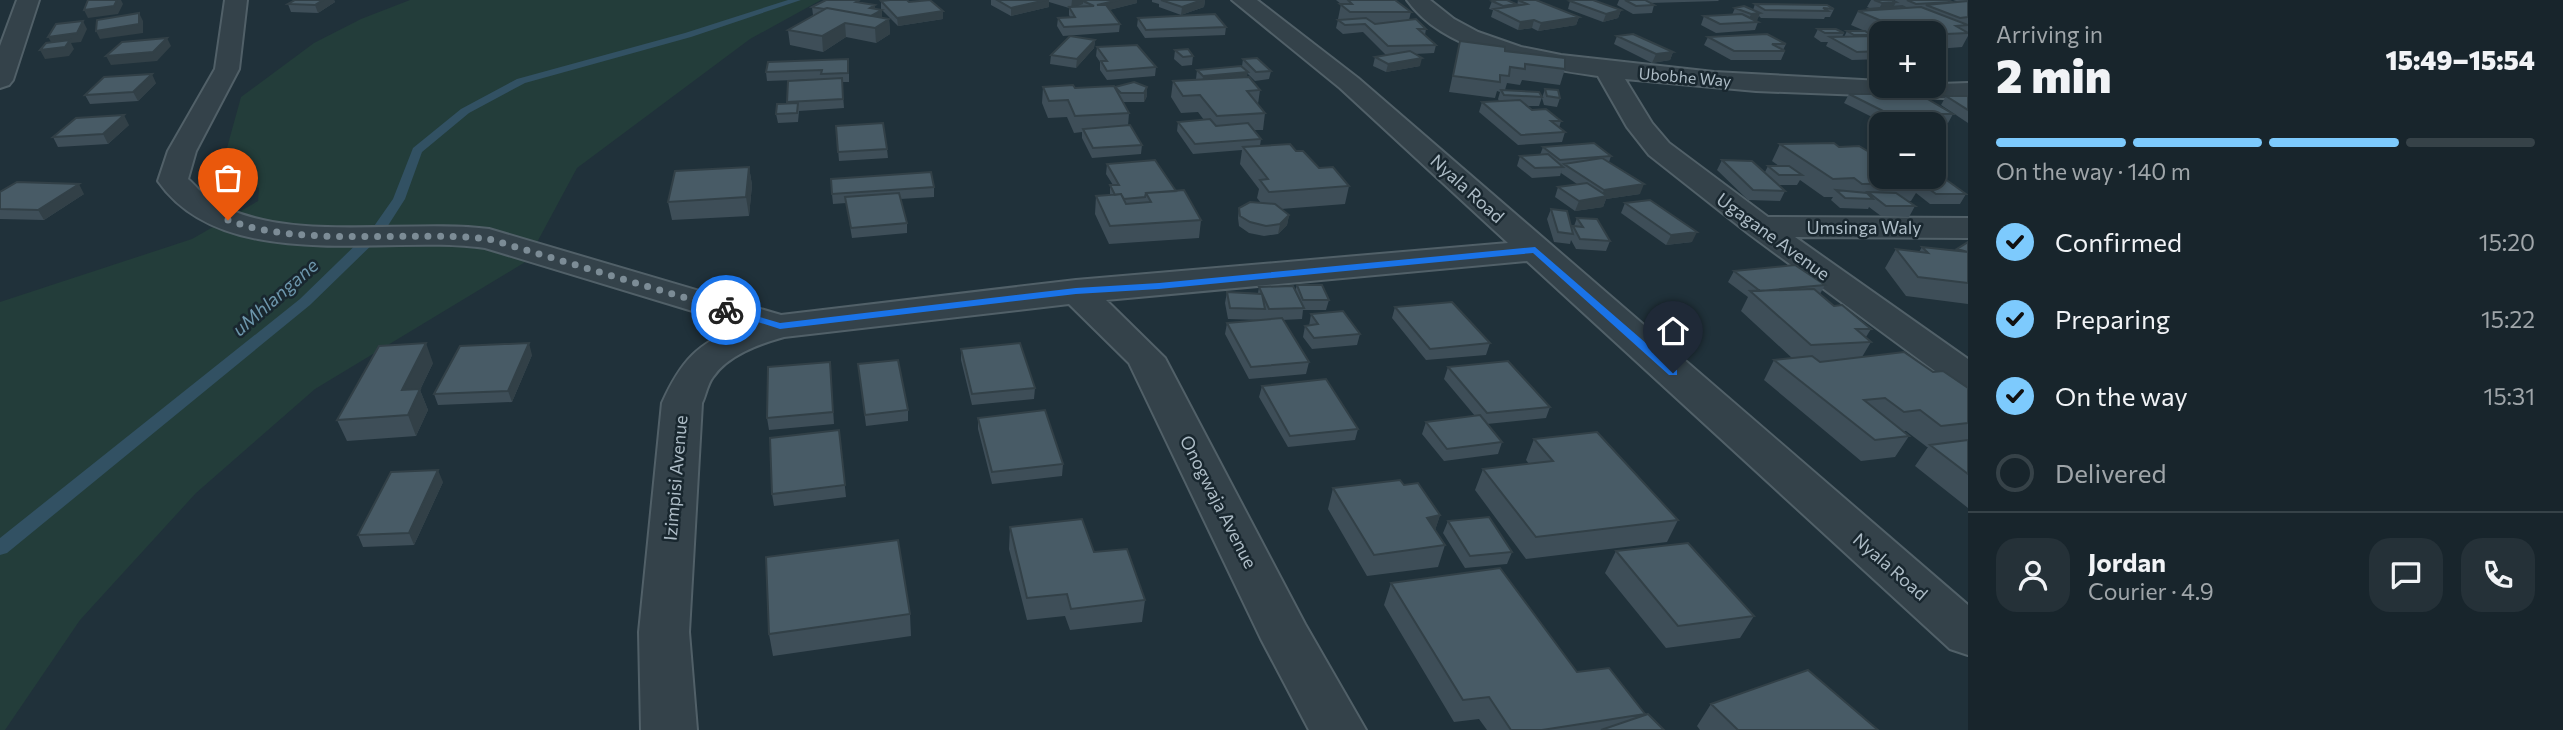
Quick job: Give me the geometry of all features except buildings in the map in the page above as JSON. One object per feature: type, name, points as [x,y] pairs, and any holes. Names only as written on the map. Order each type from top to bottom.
[{"type":"street","points":[[0,80],[27,0]]},
{"type":"street","points":[[236,0],[227,69],[182,151],[173,181],[183,195],[196,205],[242,226],[299,234],[449,234],[489,239],[780,326]]},
{"type":"street","name":"Nyala Road","points":[[1243,0],[1349,83],[1968,635]]},
{"type":"street","name":"Ubobhe Way","points":[[1418,0],[1448,26],[1477,39],[1519,52],[1607,69],[1779,85],[1968,91]]},
{"type":"street","name":"Ugagane Avenue","points":[[1607,69],[1641,127],[1659,149],[1760,228],[1968,377]]},
{"type":"street","name":"Umsinga Waly","points":[[1760,228],[1968,228]]},
{"type":"street","name":"Izimpisi Avenue","points":[[669,730],[664,632],[682,403],[694,375],[716,354],[744,337],[780,326],[1076,291],[1159,286],[1535,250]]},
{"type":"street","name":"Onogwaja Avenue","points":[[1076,291],[1146,358],[1287,639],[1338,730]]},
{"type":"green space","points":[[410,0],[821,0],[750,39],[577,168],[527,261],[315,389],[196,493],[80,620],[5,730],[0,730],[0,302],[192,239],[258,201],[259,188],[224,177],[222,166],[241,97],[314,43],[361,19]]},
{"type":"waterway","name":"uMhlangane","points":[[0,548],[305,302],[377,232],[399,199],[417,150],[465,111],[521,81],[688,35],[797,0]]},
{"type":"way so far","points":[[228,220],[242,226],[299,234],[449,234],[489,239],[726,310]]},
{"type":"route","points":[[726,310],[780,326],[1076,291],[1159,286],[1535,250],[1673,373]]}]
